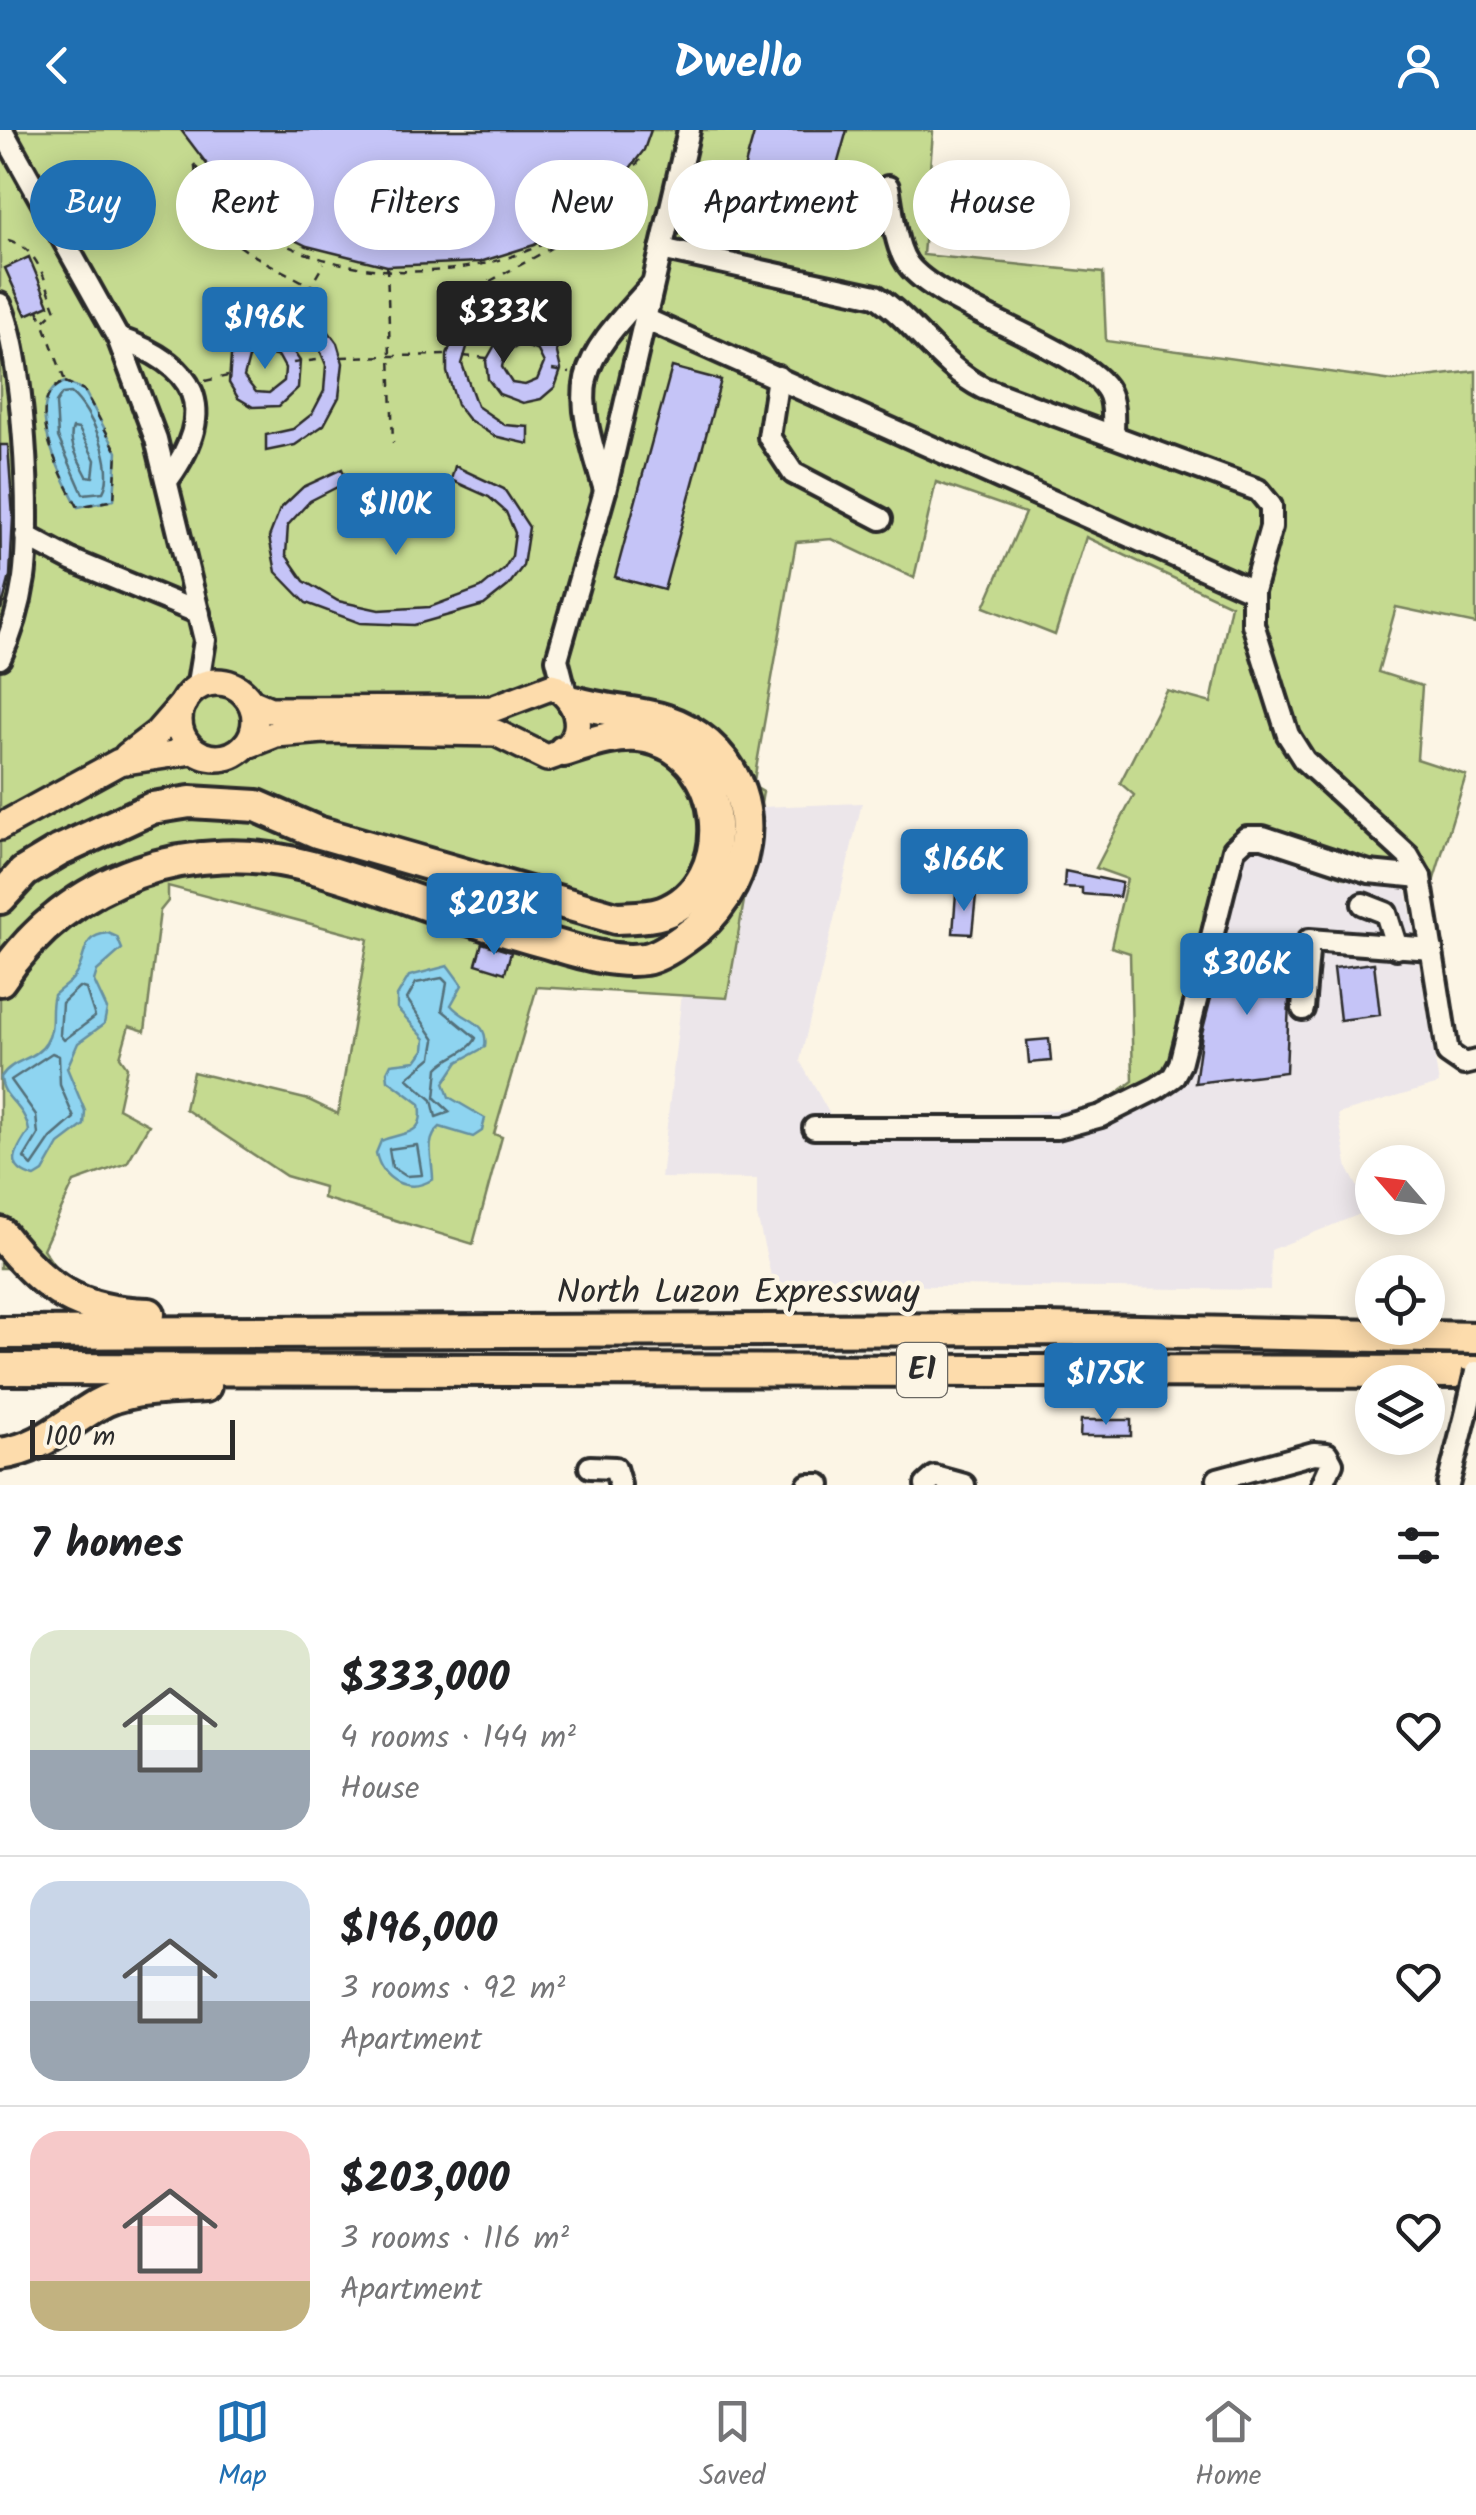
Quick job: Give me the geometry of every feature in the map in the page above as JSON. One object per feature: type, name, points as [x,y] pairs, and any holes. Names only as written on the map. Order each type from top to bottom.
[{"type":"highway","points":[[0,980],[66,908],[140,868],[192,858],[249,858],[308,866],[499,929],[613,960],[650,958],[702,927],[724,904],[744,850],[746,822],[740,797],[712,748],[677,721],[609,712],[570,698]]},
{"type":"highway","points":[[0,898],[24,872],[75,843],[152,808],[190,802],[257,806],[317,832],[616,918],[662,912],[681,902],[710,868],[718,840],[711,802],[686,760],[647,737],[605,738],[564,751]]},
{"type":"highway","points":[[0,1233],[44,1282],[78,1303],[111,1314],[257,1316],[401,1333]]},
{"type":"highway","name":"North Luzon Expressway","points":[[0,1334],[1044,1328],[1476,1338]]},
{"type":"highway","points":[[0,1454],[47,1442],[99,1403],[130,1394],[368,1368]]},
{"type":"highway","name":"E1","points":[[0,1369],[1476,1372]]},
{"type":"main road","points":[[4,819],[119,762],[157,733],[190,696],[210,682],[240,690],[250,702],[255,722],[245,746]]},
{"type":"main road","points":[[119,762],[193,751],[221,758],[276,734],[494,721],[532,691],[553,686],[570,698],[578,728],[564,751],[547,758],[494,721],[270,710],[250,702]]},
{"type":"main road","points":[[190,696],[180,729],[193,751]]},
{"type":"street","points":[[2,130],[118,338],[169,478],[204,640],[190,696]]},
{"type":"street","points":[[570,698],[558,659],[605,491],[689,130]]},
{"type":"street","points":[[893,210],[902,252],[911,268],[1073,362],[1107,388],[1113,408],[1113,436]]},
{"type":"street","points":[[661,249],[876,296],[894,308],[957,374],[1258,490],[1271,506],[1271,526],[1254,592],[1253,624],[1288,736],[1304,760],[1408,856],[1420,876],[1448,1053],[1454,1061],[1476,1061]]},
{"type":"street","points":[[605,491],[582,405],[586,377],[594,352],[653,284]]},
{"type":"street","points":[[0,304],[16,354],[26,536],[17,614],[0,658]]},
{"type":"street","points":[[645,319],[1254,592]]},
{"type":"street","points":[[118,338],[156,352],[175,365],[189,386],[195,418],[191,447],[169,478]]},
{"type":"street","points":[[778,378],[769,437],[794,473],[881,519]]},
{"type":"street","points":[[26,536],[70,560],[199,613]]},
{"type":"street","points":[[814,1128],[1057,1128],[1102,1116],[1157,1088],[1173,1077],[1180,1064],[1234,848],[1247,838],[1263,838],[1369,872],[1420,876]]},
{"type":"street","points":[[1363,904],[1386,914],[1398,948]]},
{"type":"street","points":[[1302,1009],[1309,940],[1432,949]]},
{"type":"street","points":[[1448,1485],[1476,1372]]},
{"type":"street","points":[[1218,1479],[1314,1453],[1327,1454],[1332,1463],[1322,1485]]},
{"type":"street","points":[[590,1467],[615,1468],[620,1485]]},
{"type":"street","points":[[926,1485],[935,1477],[964,1485]]},
{"type":"street","points":[[808,1485],[820,1485]]},
{"type":"path","points":[[311,286],[256,256],[221,229],[199,200],[194,164],[244,220],[325,262],[387,274],[462,267],[534,248],[605,203],[640,160],[632,178],[589,222],[476,288]]},
{"type":"path","points":[[8,240],[25,244],[34,256],[56,310],[43,322]]},
{"type":"path","points":[[300,305],[325,262]]},
{"type":"path","points":[[387,266],[393,443]]},
{"type":"path","points":[[38,310],[65,382],[84,390],[117,452],[114,500],[78,506],[56,465],[48,438],[46,401],[49,392],[65,382]]},
{"type":"path","points":[[342,356],[447,355]]},
{"type":"path","points":[[463,356],[487,358]]},
{"type":"path","points":[[293,362],[325,358]]},
{"type":"path","points":[[189,386],[228,376]]},
{"type":"shaded area","points":[[862,803],[800,1061],[838,1129],[1100,1106],[1184,1076],[1204,911],[1238,840],[1405,878],[1439,1084],[1338,1114],[1348,1169],[1355,1182],[1355,1216],[1271,1250],[1270,1290],[773,1284],[757,1216],[757,1179],[661,1178],[682,993],[727,997],[761,807]]},
{"type":"green space","points":[[0,130],[923,130],[933,132],[931,160],[913,160],[913,250],[923,250],[923,255],[1103,273],[1106,341],[1393,381],[1476,371],[1476,624],[1396,607],[1378,672],[1422,686],[1417,759],[1466,775],[1434,879],[1345,878],[1238,841],[1204,911],[1184,1076],[1100,1106],[1133,1081],[1130,953],[1111,947],[1127,879],[1096,868],[1134,795],[1120,783],[1167,691],[1211,703],[1231,605],[1086,537],[1055,635],[984,607],[1025,513],[936,482],[914,578],[832,539],[796,542],[753,786],[763,792],[727,998],[537,987],[494,1134],[502,1137],[473,1244],[323,1198],[324,1187],[286,1176],[185,1109],[193,1072],[309,1100],[338,1114],[368,939],[168,886],[168,901],[160,911],[145,1031],[129,1026],[120,1057],[127,1067],[118,1108],[149,1125],[127,1163],[74,1182],[43,1249],[56,1268],[0,1268]]},
{"type":"water","points":[[65,382],[84,390],[117,452],[114,500],[78,507],[55,459],[45,421],[46,404],[52,391]]},
{"type":"water","points":[[108,933],[117,937],[122,949],[97,971],[94,981],[107,1009],[104,1024],[78,1043],[67,1068],[85,1111],[84,1125],[59,1144],[43,1172],[35,1177],[25,1174],[15,1158],[29,1131],[27,1122],[5,1091],[1,1077],[11,1066],[42,1049],[51,1031],[54,995],[74,977],[92,938]]},
{"type":"water","points":[[448,966],[462,985],[451,1005],[480,1026],[485,1047],[458,1062],[444,1083],[449,1097],[485,1118],[482,1131],[473,1137],[440,1127],[431,1145],[433,1179],[406,1185],[384,1171],[376,1153],[381,1141],[416,1128],[421,1115],[420,1104],[388,1080],[391,1064],[416,1061],[424,1050],[425,1039],[397,1008],[397,996],[409,976]]},
{"type":"building","points":[[181,130],[651,130],[636,160],[515,160],[515,250],[518,250],[480,262],[387,266],[314,248],[314,160],[204,160]]},
{"type":"building","points":[[755,130],[847,130],[839,160],[747,160]]},
{"type":"building","points":[[29,257],[49,305],[26,315],[5,268]]},
{"type":"building","points":[[523,289],[524,304],[496,309],[507,330],[533,329],[555,344],[561,370],[555,387],[541,399],[523,403],[499,394],[488,379],[486,361],[500,336],[486,314],[471,334],[462,364],[477,406],[505,425],[529,427],[529,444],[494,436],[468,419],[457,405],[447,372],[447,355],[460,321],[483,301]],"holes":[[[521,344],[538,351],[544,363],[537,380],[525,385],[512,383],[502,367],[505,354]]]},
{"type":"building","points":[[261,296],[288,298],[316,314],[337,343],[343,363],[339,397],[324,425],[295,445],[266,451],[266,435],[293,429],[312,414],[324,391],[326,365],[315,338],[297,318],[262,312]]},
{"type":"building","points":[[281,333],[300,361],[298,388],[279,406],[253,407],[238,398],[229,383],[231,356],[250,338],[279,337]],"holes":[[[260,352],[279,357],[285,368],[284,381],[269,393],[256,392],[244,377],[249,358]]]},
{"type":"building","points":[[672,367],[721,380],[664,590],[615,577]]},
{"type":"building","points":[[0,445],[8,445],[13,517],[10,576],[1,610]]},
{"type":"building","points":[[455,466],[504,489],[529,527],[523,566],[508,586],[484,605],[414,625],[360,623],[306,603],[276,572],[269,537],[280,509],[303,487],[342,469],[347,482],[310,501],[288,525],[286,555],[304,581],[338,601],[379,610],[430,607],[481,588],[504,569],[512,556],[515,533],[506,512],[489,497],[451,480]]},
{"type":"building","points":[[1065,871],[1122,883],[1119,897],[1082,894],[1082,888],[1064,887]]},
{"type":"building","points":[[956,893],[976,895],[972,934],[953,933]]},
{"type":"building","points":[[482,943],[511,952],[505,973],[476,964]]},
{"type":"building","points":[[1223,951],[1291,954],[1286,1072],[1195,1083],[1202,1033]]},
{"type":"building","points":[[1374,963],[1380,1015],[1340,1020],[1334,968]]},
{"type":"building","points":[[1049,1039],[1051,1061],[1029,1063],[1027,1041]]},
{"type":"building","points":[[1081,1420],[1131,1420],[1131,1436],[1080,1436]]}]
